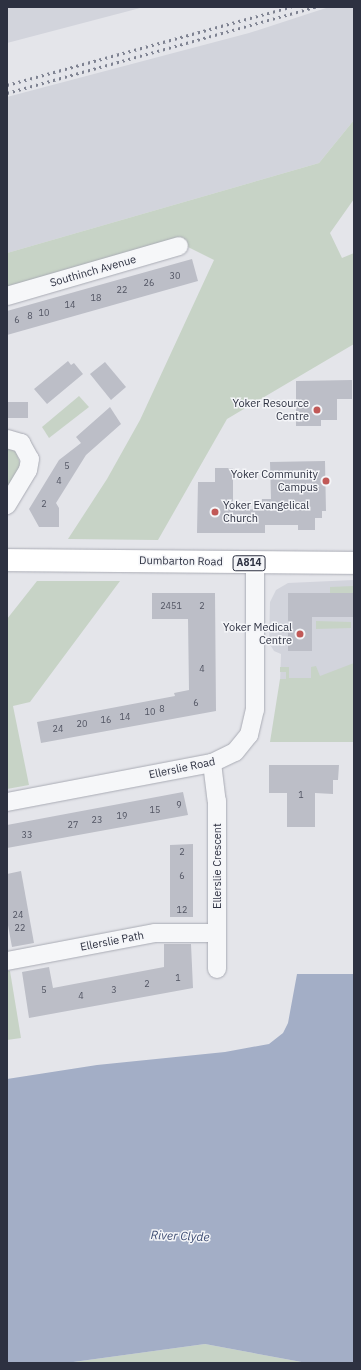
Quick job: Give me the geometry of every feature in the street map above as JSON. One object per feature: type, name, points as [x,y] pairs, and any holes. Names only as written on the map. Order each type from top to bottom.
[{"type":"main road","name":"Dumbarton Road","points":[[7,560],[354,563]]},
{"type":"street","name":"Southinch Avenue","points":[[7,296],[180,246]]},
{"type":"street","points":[[7,438],[21,443],[30,459],[28,470],[7,505]]},
{"type":"street","name":"Ellerslie Road","points":[[7,802],[212,763],[235,752],[245,741],[252,727],[256,681],[255,563]]},
{"type":"street","name":"Ellerslie Crescent","points":[[212,763],[218,802],[217,969]]},
{"type":"street","name":"Ellerslie Path","points":[[7,961],[155,933],[217,932]]},
{"type":"shaded area","points":[[7,7],[144,7],[7,43]]},
{"type":"shaded area","points":[[329,7],[354,7],[354,120],[319,163],[7,253],[7,97],[249,33]]},
{"type":"shaded area","points":[[354,580],[354,666],[320,679],[280,683],[281,654],[274,651],[269,643],[270,602],[276,590],[288,583]]},
{"type":"green space","points":[[354,120],[354,199],[330,233],[342,258],[354,253],[354,344],[227,419],[158,540],[68,539],[107,479],[140,420],[214,260],[174,240],[7,287],[7,253],[319,163]]},
{"type":"green space","points":[[79,396],[89,407],[49,438],[42,427]]},
{"type":"green space","points":[[7,446],[16,452],[21,466],[7,491]]},
{"type":"green space","points":[[37,581],[120,581],[30,702],[13,706],[29,785],[7,789],[7,619]]},
{"type":"green space","points":[[354,586],[354,593],[330,593],[330,587]]},
{"type":"green space","points":[[316,621],[351,622],[351,628],[316,629]]},
{"type":"green space","points":[[354,663],[354,742],[270,742],[280,679],[286,679],[286,672],[280,672],[280,667],[289,667],[289,678],[311,678],[311,667],[316,666],[320,676]]},
{"type":"green space","points":[[7,971],[10,971],[21,1038],[7,1040]]},
{"type":"green space","points":[[205,1344],[307,1363],[66,1363]]},
{"type":"water","name":"River Clyde","points":[[297,974],[354,974],[354,1363],[307,1363],[205,1344],[66,1363],[7,1363],[7,1079],[97,1065],[225,1052],[269,1044],[283,1033],[288,1023]]},
{"type":"building","points":[[192,259],[198,281],[7,335],[7,311]]},
{"type":"building","points":[[68,361],[71,365],[74,363],[83,374],[47,404],[34,389]]},
{"type":"building","points":[[105,362],[126,387],[111,400],[90,374]]},
{"type":"building","name":"Yoker Resource Centre","points":[[352,380],[352,399],[337,399],[337,420],[321,420],[321,426],[296,426],[296,381]]},
{"type":"building","points":[[7,402],[28,402],[28,418],[7,418]]},
{"type":"building","points":[[110,407],[121,424],[86,455],[56,503],[59,508],[59,527],[39,527],[29,509],[59,460],[81,443],[76,437]]},
{"type":"building","points":[[325,461],[326,511],[322,511],[322,518],[315,518],[315,530],[298,530],[298,525],[265,525],[265,533],[197,533],[198,482],[215,482],[215,468],[233,468],[233,510],[262,509],[262,499],[271,499],[270,462]]},
{"type":"building","points":[[152,593],[215,593],[216,711],[41,743],[37,722],[175,696],[174,693],[189,690],[188,619],[152,619]]},
{"type":"building","name":"Yoker Medical Centre","points":[[288,593],[354,593],[354,617],[312,617],[312,651],[288,651]]},
{"type":"building","points":[[269,765],[339,765],[338,780],[333,780],[333,794],[315,793],[315,827],[287,827],[287,793],[269,793]]},
{"type":"building","points":[[183,792],[188,815],[7,848],[7,825]]},
{"type":"building","points":[[193,844],[193,917],[170,917],[170,845]]},
{"type":"building","points":[[21,871],[34,943],[12,947],[7,920],[7,874]]},
{"type":"building","points":[[164,944],[191,944],[193,988],[29,1018],[22,972],[49,967],[53,988],[164,967]]},
{"type":"railway","points":[[7,85],[291,7]]},
{"type":"railway","points":[[7,93],[316,7]]},
{"type":"place","name":"Yoker Resource Centre","points":[[317,410]]},
{"type":"place","name":"Yoker Community Campus","points":[[326,481]]},
{"type":"place","name":"Yoker Evangelical Church","points":[[215,512]]},
{"type":"place","name":"Yoker Medical Centre","points":[[300,634]]}]
